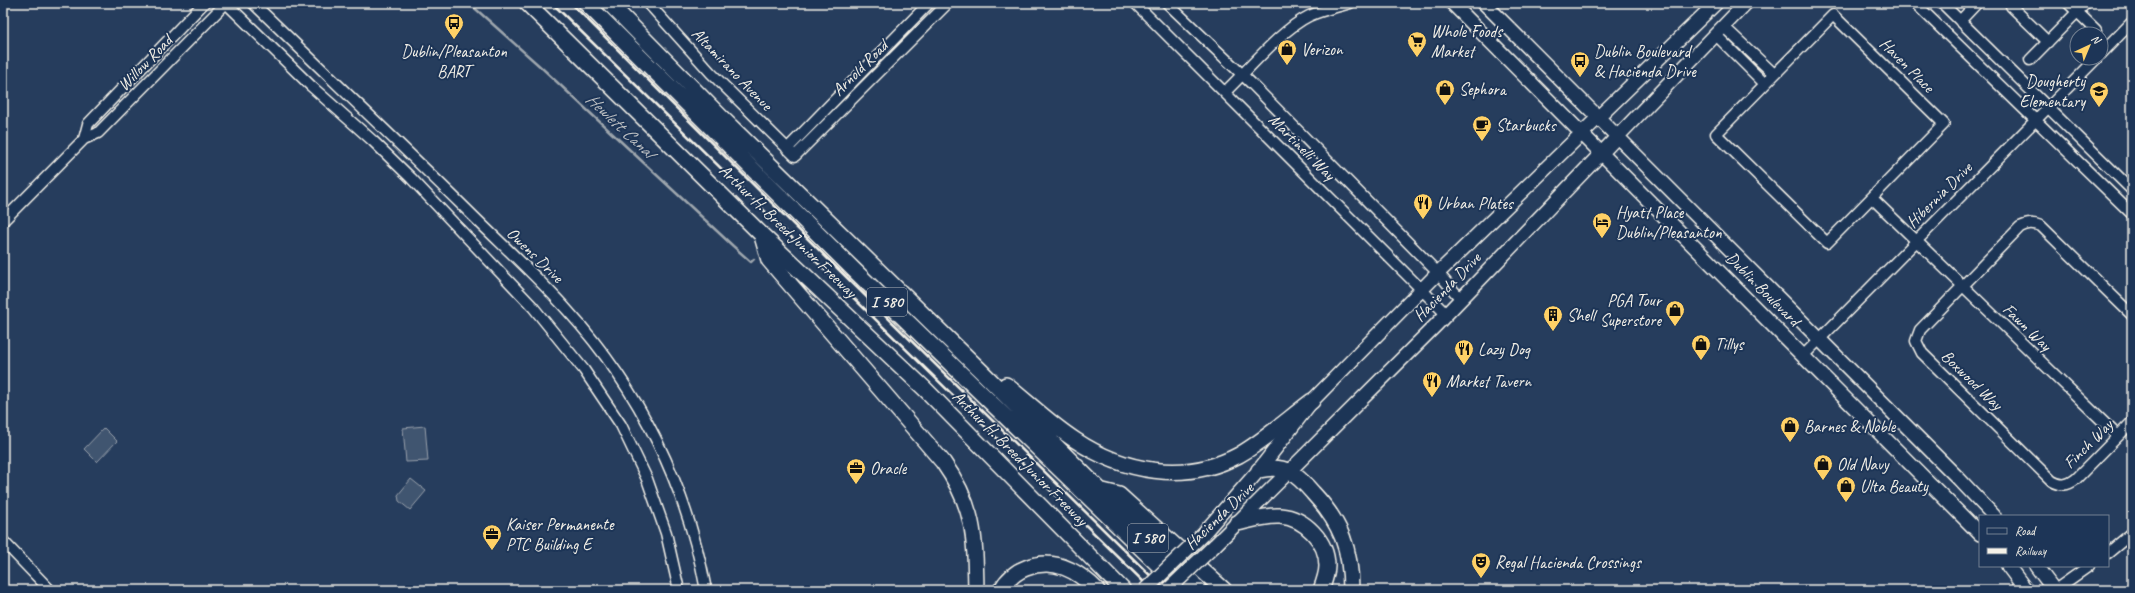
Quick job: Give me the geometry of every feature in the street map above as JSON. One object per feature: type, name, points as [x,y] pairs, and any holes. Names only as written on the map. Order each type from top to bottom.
[{"type":"highway","name":"Arthur H. Breed Junior Freeway","points":[[527,3],[762,235],[925,389],[1123,590]]},
{"type":"highway","name":"I 580","points":[[586,3],[859,274],[1164,571],[1170,576],[1199,588]]},
{"type":"highway","name":"Arthur H. Breed Junior Freeway","points":[[609,3],[720,116],[981,371],[1098,490],[1199,588]]},
{"type":"highway","points":[[762,235],[769,260],[943,462],[955,478],[965,498],[972,520],[975,543],[976,590]]},
{"type":"highway","points":[[981,371],[1006,385],[1073,439],[1090,450],[1129,467],[1150,471],[1172,472],[1194,470],[1218,464],[1238,456],[1257,444],[1312,401]]},
{"type":"highway","points":[[1258,470],[1272,467],[1282,468],[1290,472],[1301,479],[1328,509],[1339,526],[1349,560],[1351,590]]},
{"type":"highway","points":[[1098,490],[1119,495],[1224,590]]},
{"type":"highway","points":[[1237,523],[1266,517],[1280,516],[1295,520],[1308,527],[1318,537],[1326,552],[1327,567],[1321,590]]},
{"type":"highway","points":[[1001,590],[1012,576],[1021,570],[1035,564],[1050,563],[1063,566],[1077,572],[1098,590]]},
{"type":"main road","name":"Dublin Boulevard","points":[[1452,3],[1600,153],[1804,355],[1979,533]]},
{"type":"main road","name":"Dublin Boulevard","points":[[1484,3],[1597,118],[1959,479],[1993,515]]},
{"type":"main road","name":"Hacienda Drive","points":[[1145,590],[1202,535],[1258,470],[1312,401],[1438,273],[1716,3]]},
{"type":"main road","name":"Hacienda Drive","points":[[1168,590],[1290,472],[1446,314],[1746,3]]},
{"type":"main road","points":[[2009,567],[2026,590]]},
{"type":"main road","points":[[2037,567],[2055,590]]},
{"type":"street","name":"Willow Road","points":[[84,139],[88,124],[204,3]]},
{"type":"street","name":"Willow Road","points":[[3,221],[84,139],[98,133],[226,3]]},
{"type":"street","points":[[226,3],[311,86],[373,141],[411,178],[523,296],[581,365],[621,425],[641,466],[666,533],[679,590]]},
{"type":"street","name":"Owens Drive","points":[[253,3],[551,293],[604,354],[643,413],[671,471],[691,528],[706,590]]},
{"type":"street","name":"Altamirano Avenue","points":[[648,3],[711,73],[791,153]]},
{"type":"street","name":"Arnold Road","points":[[791,153],[929,3]]},
{"type":"street","name":"Arnold Road","points":[[791,153],[948,3]]},
{"type":"street","name":"Martinelli Way","points":[[1135,3],[1446,314]]},
{"type":"street","name":"Martinelli Way","points":[[1167,3],[1242,75],[1438,273],[1460,298]]},
{"type":"street","points":[[1225,92],[1280,37],[1298,23],[1310,16],[1350,3]]},
{"type":"street","points":[[1915,3],[2132,214]]},
{"type":"street","points":[[1942,3],[2132,190]]},
{"type":"street","points":[[1960,21],[1977,3]]},
{"type":"street","points":[[2068,3],[2092,26]]},
{"type":"street","points":[[2030,60],[2086,3]]},
{"type":"street","points":[[2011,6],[2048,42]]},
{"type":"street","name":"Haven Place","points":[[1833,15],[1944,124],[1827,243],[1716,134],[1765,84],[1833,15]]},
{"type":"street","points":[[2109,46],[2132,22]]},
{"type":"street","points":[[1719,30],[1774,74]]},
{"type":"street","points":[[1719,30],[1765,84]]},
{"type":"street","name":"Hibernia Drive","points":[[1804,355],[2089,66]]},
{"type":"street","points":[[1872,198],[1915,241]]},
{"type":"street","points":[[1962,286],[2020,227],[2027,224],[2034,224],[2041,226],[2132,315]]},
{"type":"street","name":"Fawn Way","points":[[1915,241],[2118,436]]},
{"type":"street","name":"Boxwood Way","points":[[1962,286],[1920,330],[1916,342],[1917,348],[2052,481],[2064,485]]},
{"type":"street","name":"Finch Way","points":[[2064,485],[2076,479],[2132,422]]},
{"type":"street","points":[[2109,552],[2132,533]]},
{"type":"street","points":[[3,541],[50,590]]},
{"type":"street","points":[[2055,590],[2088,567]]},
{"type":"shaded area","points":[[425,426],[428,461],[406,462],[403,428]]},
{"type":"shaded area","points":[[104,428],[117,441],[97,462],[84,449]]},
{"type":"shaded area","points":[[411,479],[426,491],[410,510],[399,501],[398,495]]},
{"type":"waterway","name":"Hewlett Canal","points":[[469,3],[543,69],[733,246],[751,262],[754,259]]},
{"type":"railway","points":[[552,3],[1152,590]]},
{"type":"railway","points":[[571,3],[830,261],[1165,590]]},
{"type":"place","name":"Dublin/Pleasanton BART","points":[[454,40]]},
{"type":"place","name":"Whole Foods Market","points":[[1417,58]]},
{"type":"place","name":"Verizon","points":[[1287,66]]},
{"type":"place","name":"Dublin Boulevard & Hacienda Drive","points":[[1580,78]]},
{"type":"place","name":"Sephora","points":[[1445,106]]},
{"type":"place","name":"Dougherty Elementary","points":[[2099,108]]},
{"type":"place","name":"Starbucks","points":[[1482,142]]},
{"type":"place","name":"Urban Plates","points":[[1423,220]]},
{"type":"place","name":"Hyatt Place Dublin/Pleasanton","points":[[1602,239]]},
{"type":"place","name":"PGA Tour Superstore","points":[[1675,327]]},
{"type":"place","name":"Shell","points":[[1553,332]]},
{"type":"place","name":"Tillys","points":[[1701,361]]},
{"type":"place","name":"Lazy Dog","points":[[1464,366]]},
{"type":"place","name":"Market Tavern","points":[[1432,398]]},
{"type":"place","name":"Barnes & Noble","points":[[1790,443]]},
{"type":"place","name":"Old Navy","points":[[1823,481]]},
{"type":"place","name":"Oracle","points":[[856,485]]},
{"type":"place","name":"Ulta Beauty","points":[[1846,503]]},
{"type":"place","name":"Kaiser Permanente PTC Building E","points":[[492,551]]},
{"type":"place","name":"Regal Hacienda Crossings","points":[[1481,579]]}]
